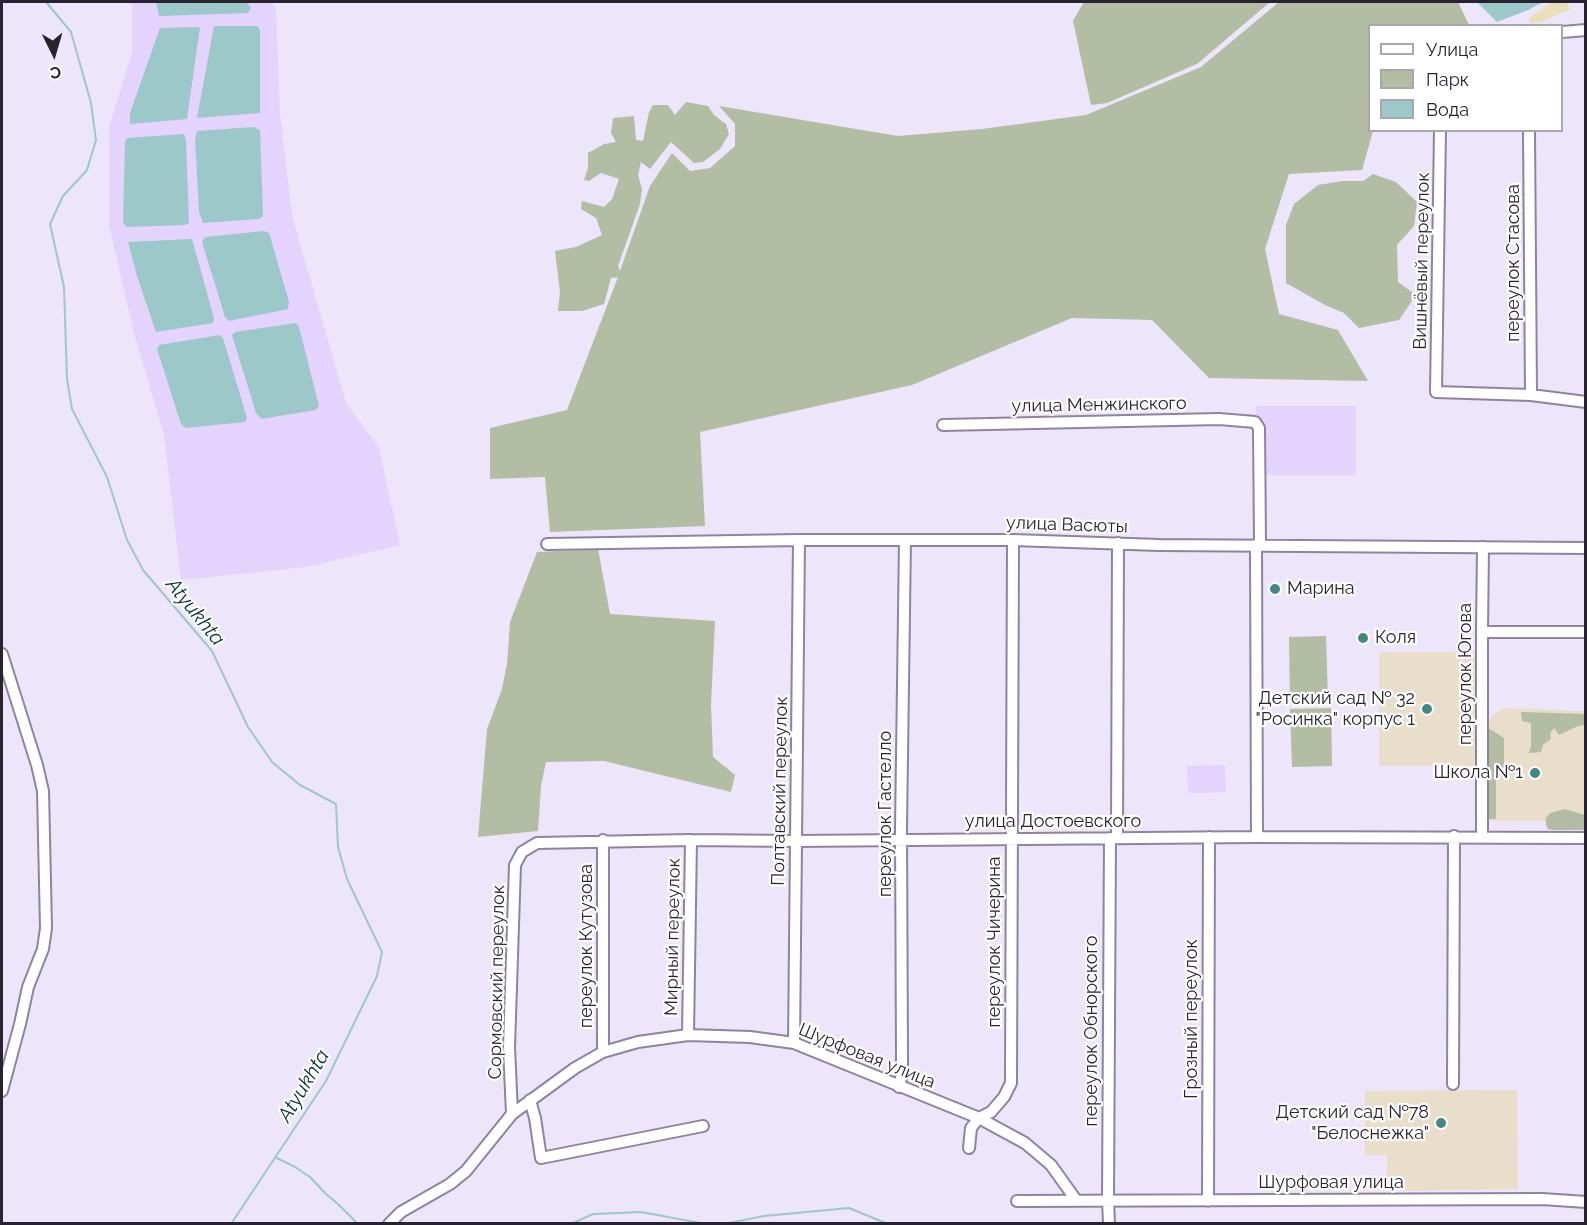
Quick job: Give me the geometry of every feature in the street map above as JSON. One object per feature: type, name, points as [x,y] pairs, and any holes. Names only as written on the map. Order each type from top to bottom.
[{"type":"street","points":[[1563,32],[1586,30]]},
{"type":"street","name":"Вишнёвый переулок","points":[[1440,132],[1436,392],[1531,395]]},
{"type":"street","name":"переулок Стасова","points":[[1529,132],[1531,395]]},
{"type":"street","points":[[1531,395],[1586,402]]},
{"type":"street","name":"улица Менжинского","points":[[943,425],[1219,419],[1255,422],[1259,428],[1258,545]]},
{"type":"street","name":"улица Васюты","points":[[547,544],[799,540],[1013,540],[1159,545],[1586,548]]},
{"type":"street","name":"Полтавский переулок","points":[[794,1043],[799,540]]},
{"type":"street","name":"переулок Гастелло","points":[[899,1087],[902,1057],[905,540]]},
{"type":"street","name":"переулок Чичерина","points":[[979,1118],[991,1112],[1005,1097],[1011,1083],[1013,540]]},
{"type":"street","name":"переулок Обнорского","points":[[1109,1224],[1118,543]]},
{"type":"street","points":[[1257,837],[1258,545]]},
{"type":"street","name":"переулок Югова","points":[[1482,837],[1483,547]]},
{"type":"street","points":[[1482,632],[1586,632]]},
{"type":"street","points":[[2,654],[43,791],[46,928],[43,949],[28,987],[2,1091]]},
{"type":"street","points":[[1453,1084],[1454,836]]},
{"type":"street","name":"улица Достоевского","points":[[522,852],[537,843],[603,840],[795,841],[1454,836],[1586,838]]},
{"type":"street","name":"Грозный переулок","points":[[1208,1201],[1209,837]]},
{"type":"street","name":"переулок Кутузова","points":[[603,840],[603,1052]]},
{"type":"street","name":"Мирный переулок","points":[[688,1035],[691,840]]},
{"type":"street","name":"Сормовский переулок","points":[[512,1114],[509,1047],[515,877],[516,865],[522,852]]},
{"type":"street","name":"Шурфовая улица","points":[[389,1224],[401,1212],[450,1184],[466,1171],[512,1114],[575,1068],[603,1052],[638,1042],[688,1035],[750,1037],[794,1043],[979,1118],[1025,1143],[1051,1165],[1076,1200]]},
{"type":"street","points":[[530,1100],[541,1158],[703,1126]]},
{"type":"street","points":[[969,1148],[971,1128],[979,1118]]},
{"type":"street","name":"Шурфовая улица","points":[[1017,1201],[1542,1199],[1586,1202]]},
{"type":"shaded area","points":[[132,2],[271,2],[276,9],[280,113],[292,216],[346,403],[379,448],[400,545],[306,567],[181,580],[164,435],[135,337],[109,225],[109,128],[132,52]]},
{"type":"shaded area","points":[[1256,406],[1356,406],[1356,475],[1263,475],[1263,420],[1256,420]]},
{"type":"shaded area","name":"Детский сад № 32 \"Росинка\" корпус 1","points":[[1379,652],[1476,652],[1476,766],[1379,766]]},
{"type":"shaded area","name":"Школа №1","points":[[1504,708],[1585,711],[1585,821],[1484,821],[1484,725]]},
{"type":"shaded area","points":[[1225,765],[1226,792],[1188,793],[1187,766]]},
{"type":"shaded area","name":"Детский сад №78 \"Белоснежка\"","points":[[1517,1090],[1518,1189],[1387,1191],[1387,1155],[1365,1155],[1365,1091]]},
{"type":"green space","points":[[1084,2],[1270,2],[1197,64],[1107,103],[1091,105],[1073,21]]},
{"type":"green space","points":[[1279,2],[1458,2],[1469,24],[1368,24],[1368,132],[1373,132],[1362,170],[1289,174],[1265,249],[1279,314],[1338,330],[1368,381],[1209,378],[1152,320],[1072,318],[912,385],[700,432],[705,526],[550,532],[545,477],[490,479],[490,428],[567,410],[618,277],[611,278],[604,304],[582,311],[558,311],[560,292],[555,251],[576,247],[602,235],[596,218],[581,209],[582,201],[604,207],[612,199],[619,179],[601,173],[589,181],[584,180],[588,168],[588,153],[604,144],[616,142],[611,133],[613,118],[634,116],[636,140],[643,141],[649,112],[653,105],[668,105],[675,115],[686,102],[708,106],[714,115],[726,124],[729,134],[720,149],[703,162],[694,163],[671,142],[650,169],[641,162],[638,175],[642,189],[640,204],[618,266],[620,271],[650,186],[672,153],[690,171],[710,168],[735,146],[735,124],[719,106],[898,136],[982,129],[1086,115],[1201,67]]},
{"type":"green space","points":[[1373,174],[1396,182],[1417,202],[1414,226],[1397,245],[1398,282],[1416,295],[1399,320],[1359,328],[1344,313],[1286,283],[1286,225],[1294,204],[1318,185],[1342,181],[1363,181]]},
{"type":"green space","points":[[598,549],[610,614],[715,621],[711,705],[713,757],[735,775],[731,792],[604,761],[546,762],[541,786],[538,831],[478,837],[487,729],[502,689],[507,664],[510,622],[537,552]]},
{"type":"green space","points":[[1326,636],[1328,699],[1290,700],[1289,637]]},
{"type":"green space","points":[[1331,708],[1332,766],[1292,767],[1290,709]]},
{"type":"green space","points":[[1521,712],[1585,714],[1585,725],[1559,735],[1554,728],[1550,733],[1551,739],[1543,745],[1541,752],[1529,753],[1531,723],[1522,721]]},
{"type":"green space","points":[[1485,726],[1504,738],[1504,768],[1499,768],[1500,776],[1496,777],[1496,819],[1485,819]]},
{"type":"green space","points":[[1565,809],[1585,815],[1585,830],[1548,829],[1546,818],[1550,813]]},
{"type":"sand","points":[[1552,2],[1566,2],[1571,9],[1540,22],[1530,23],[1529,18]]},
{"type":"water","points":[[156,2],[247,2],[251,8],[248,13],[159,16]]},
{"type":"water","points":[[1477,2],[1543,2],[1497,22]]},
{"type":"water","points":[[214,26],[258,26],[260,31],[260,113],[197,118]]},
{"type":"water","points":[[200,27],[187,119],[130,124],[130,113],[160,28]]},
{"type":"water","points":[[253,127],[260,130],[263,216],[259,219],[203,223],[199,212],[195,139],[197,131]]},
{"type":"water","points":[[184,134],[189,223],[127,227],[123,222],[125,142],[127,138]]},
{"type":"water","points":[[264,231],[269,233],[289,302],[288,309],[229,321],[225,317],[202,242],[205,237]]},
{"type":"water","points":[[192,239],[214,318],[213,323],[156,332],[128,242]]},
{"type":"water","points":[[296,323],[299,327],[319,406],[316,410],[261,419],[256,413],[232,335],[235,332]]},
{"type":"water","points":[[220,335],[223,338],[247,418],[245,422],[186,428],[181,424],[157,349],[159,345]]},
{"type":"waterway","name":"Atyukhta","points":[[46,2],[71,32],[91,103],[96,140],[87,170],[63,196],[50,224],[64,287],[67,379],[72,409],[107,477],[127,540],[143,570],[212,651],[248,727],[272,762],[300,785],[336,804],[338,847],[347,879],[382,952],[377,976],[326,1081],[231,1224]]},
{"type":"waterway","points":[[275,1157],[310,1177],[356,1222]]},
{"type":"waterway","points":[[724,1224],[764,1216],[849,1208],[888,1224]]},
{"type":"waterway","points":[[571,1224],[593,1214],[641,1212],[706,1224]]},
{"type":"place","name":"Марина","points":[[1275,589]]},
{"type":"place","name":"Коля","points":[[1363,638]]},
{"type":"place","name":"Детский сад № 32 \"Росинка\" корпус 1","points":[[1427,709]]},
{"type":"place","name":"Школа №1","points":[[1535,773]]},
{"type":"place","name":"Детский сад №78 \"Белоснежка\"","points":[[1441,1123]]}]
